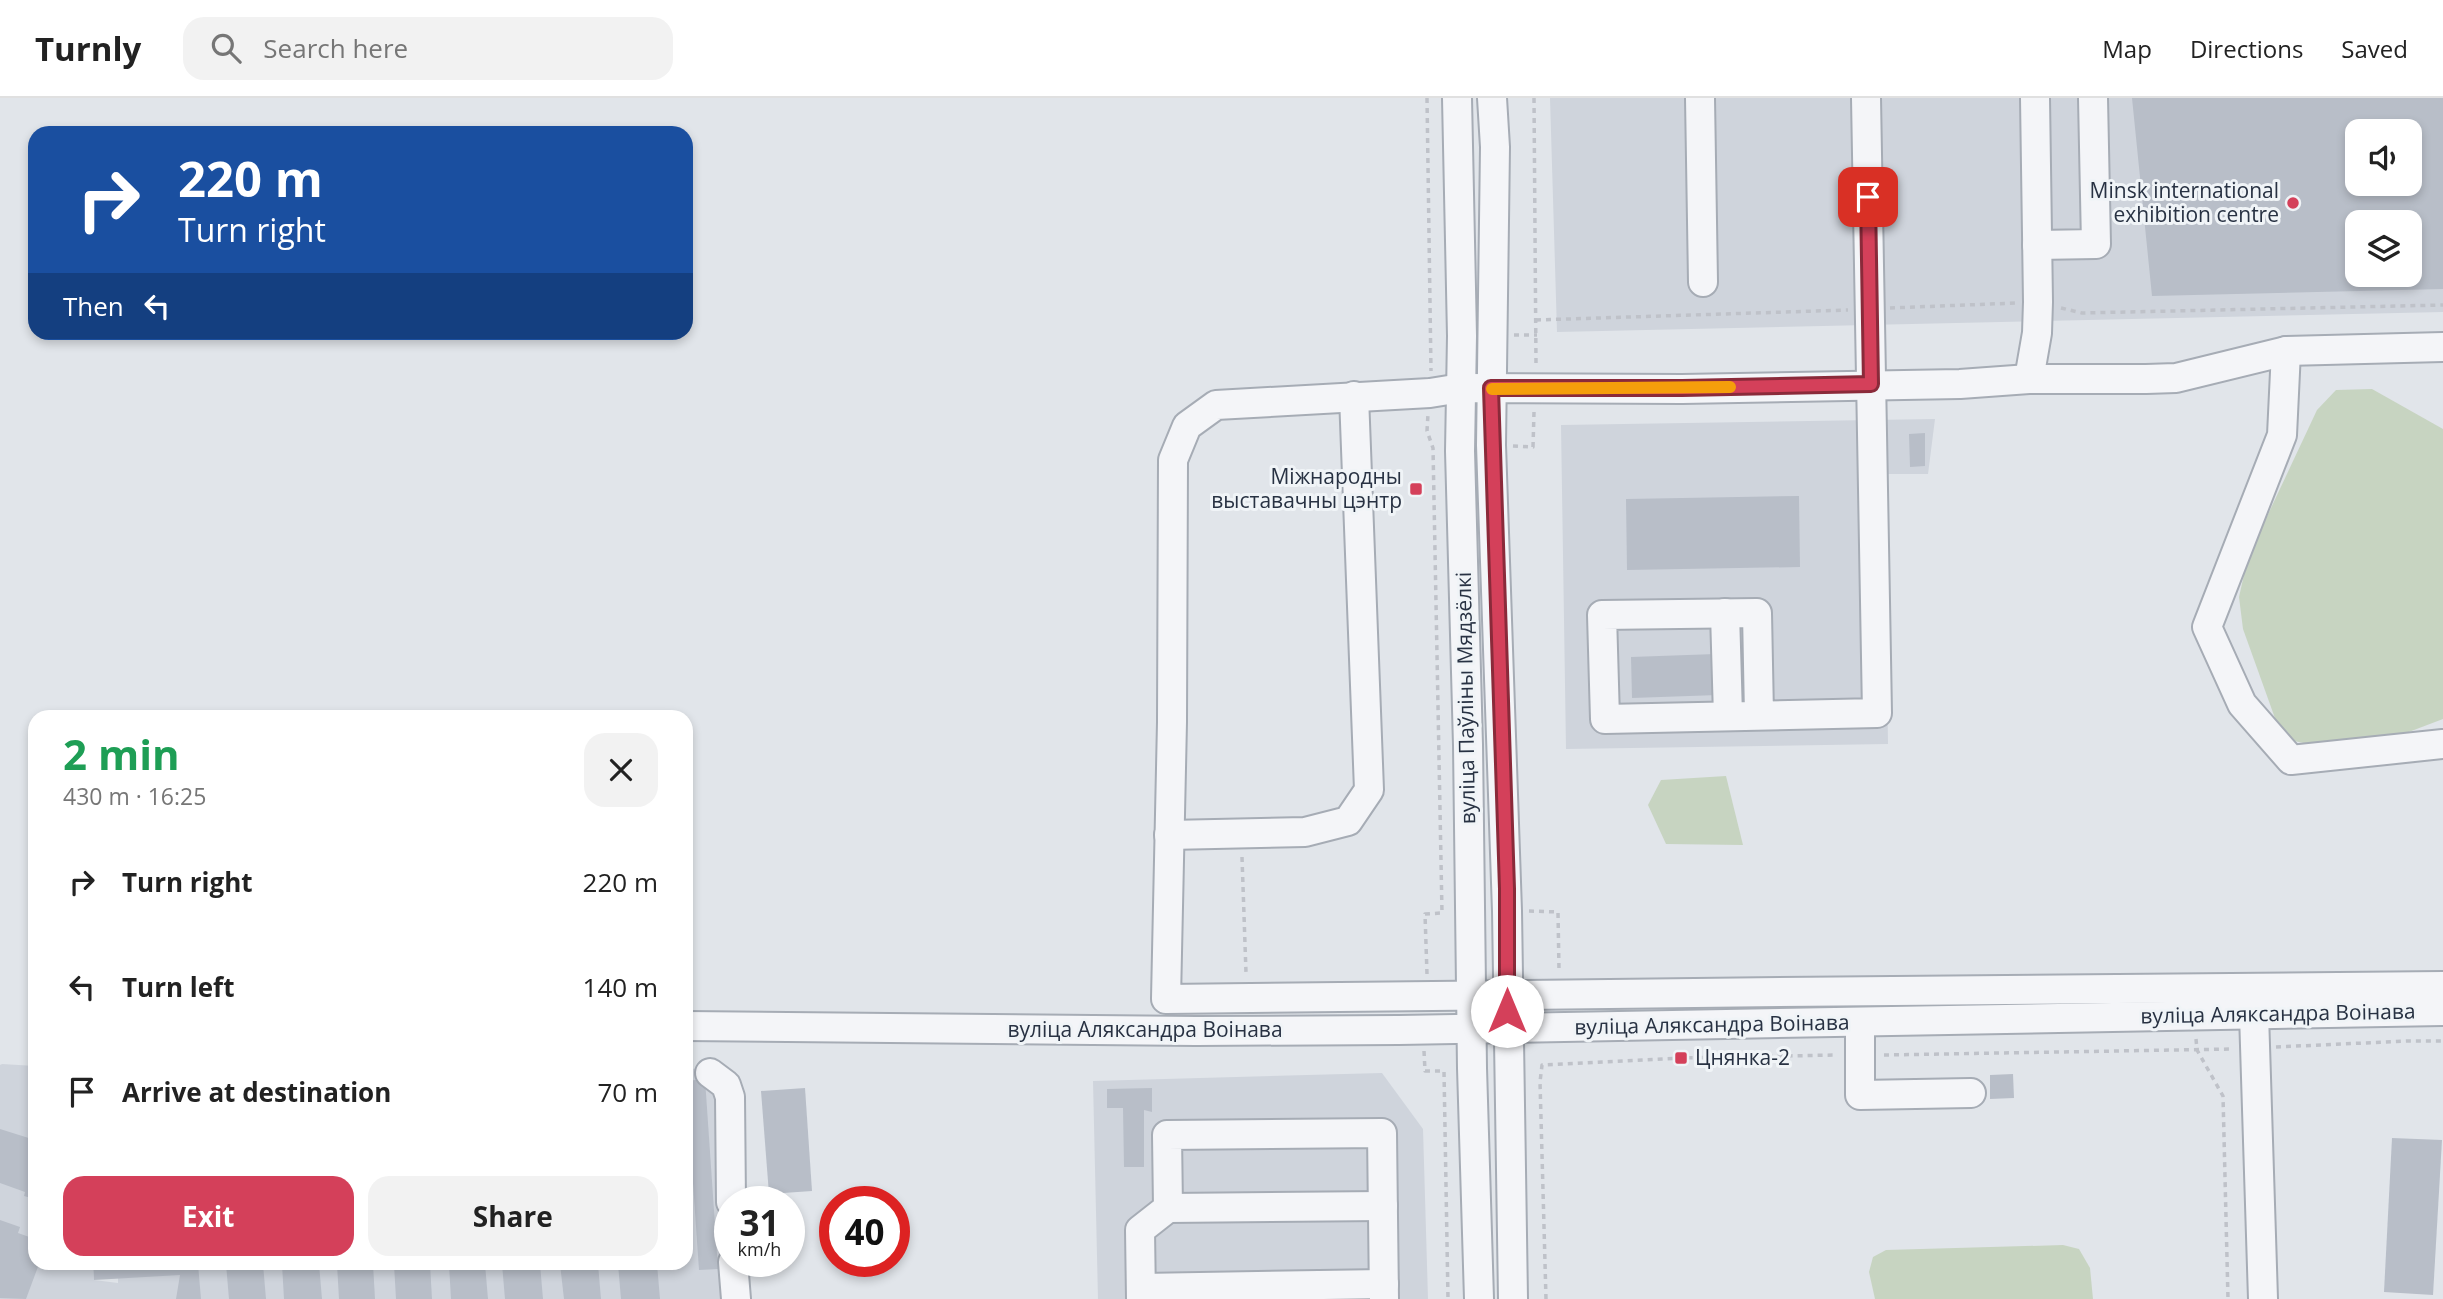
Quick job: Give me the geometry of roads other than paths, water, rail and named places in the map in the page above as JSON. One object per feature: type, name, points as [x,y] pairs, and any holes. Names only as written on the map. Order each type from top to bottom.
[{"type":"street","name":"вуліца Паўліны Мядзёлкі","points":[[1457,98],[1462,336],[1460,451],[1479,1299]]},
{"type":"street","name":"вуліца Паўліны Мядзёлкі","points":[[1492,98],[1494,147],[1491,388],[1507,911],[1513,1299]]},
{"type":"street","points":[[1700,98],[1703,282]]},
{"type":"street","points":[[1759,715],[1757,613],[1602,615],[1605,719],[1877,713],[1866,98]]},
{"type":"street","points":[[2029,379],[2037,333],[2038,302],[2035,98]]},
{"type":"street","points":[[2037,245],[2096,244],[2094,98]]},
{"type":"street","points":[[1354,396],[1369,790],[1348,821],[1305,832],[1169,835],[1173,460],[1187,426],[1216,405],[1354,396],[1430,393],[1461,388],[1960,384],[2029,379],[2176,377],[2286,351],[2443,347]]},
{"type":"street","points":[[2286,351],[2283,435],[2207,628],[2242,704],[2291,760],[2443,744]]},
{"type":"street","points":[[1725,613],[1728,716]]},
{"type":"street","name":"вуліца Аляксандра Воінава","points":[[1169,835],[1166,999],[1507,994],[2162,1003],[2254,1014],[2443,1011]]},
{"type":"street","name":"вуліца Аляксандра Воінава","points":[[693,1026],[1196,1031],[1860,1023],[2443,986]]},
{"type":"street","points":[[2254,1014],[2263,1299]]},
{"type":"street","points":[[1860,1023],[1860,1095],[1971,1093]]},
{"type":"street","points":[[710,1073],[726,1085],[730,1097],[731,1186]]},
{"type":"street","points":[[1168,1208],[1167,1135],[1382,1133],[1383,1206],[1384,1292],[1141,1294],[1140,1230],[1168,1208],[1383,1206]]},
{"type":"street","points":[[734,1277],[736,1299]]},
{"type":"place","name":"Minsk international exhibition centre","points":[[2293,203]]},
{"type":"place","name":"Міжнародны выставачны цэнтр","points":[[1416,489]]},
{"type":"place","name":"Цнянка-2","points":[[1681,1058]]}]
